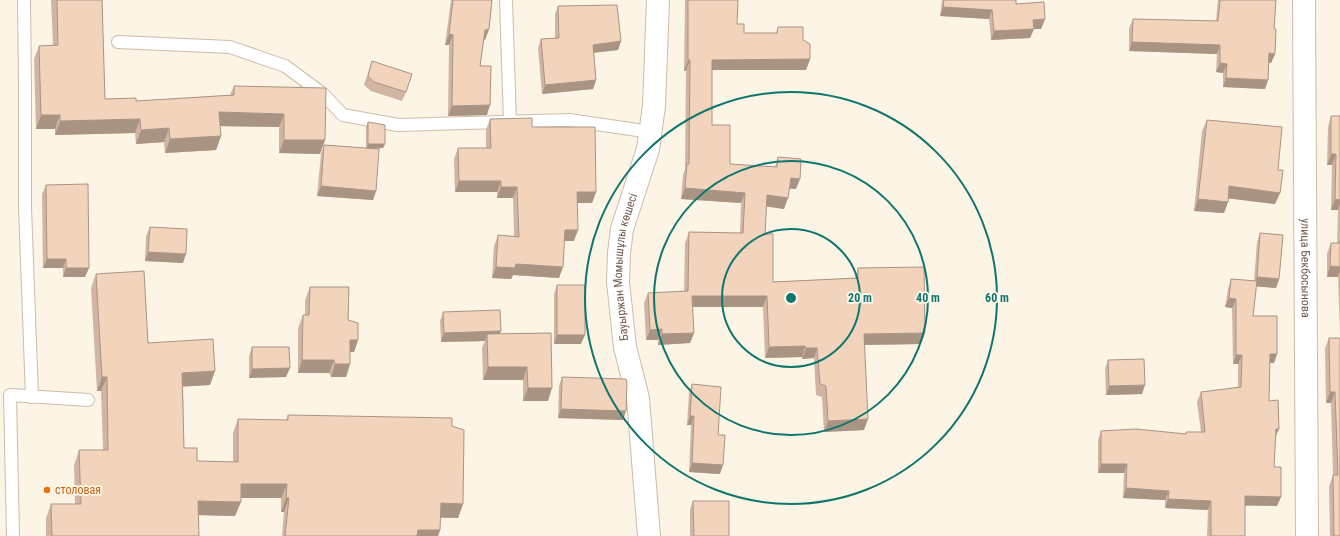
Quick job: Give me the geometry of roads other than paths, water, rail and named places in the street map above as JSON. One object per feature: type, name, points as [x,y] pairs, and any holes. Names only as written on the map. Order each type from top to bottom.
[{"type":"street","name":"Бауыржан Момышұлы көшесі","points":[[649,536],[638,398],[625,347],[618,282],[622,229],[648,150],[651,132],[654,106],[658,0]]},
{"type":"street","name":"улица Бекбосынова","points":[[1304,0],[1307,536]]},
{"type":"lane","points":[[24,0],[25,207],[32,397]]},
{"type":"lane","points":[[506,0],[510,122]]},
{"type":"lane","points":[[118,42],[230,47],[285,66],[323,94],[343,115],[398,125],[569,120],[651,132]]},
{"type":"lane","points":[[13,536],[10,395],[88,400]]},
{"type":"place","name":"столовая","points":[[47,490]]}]
